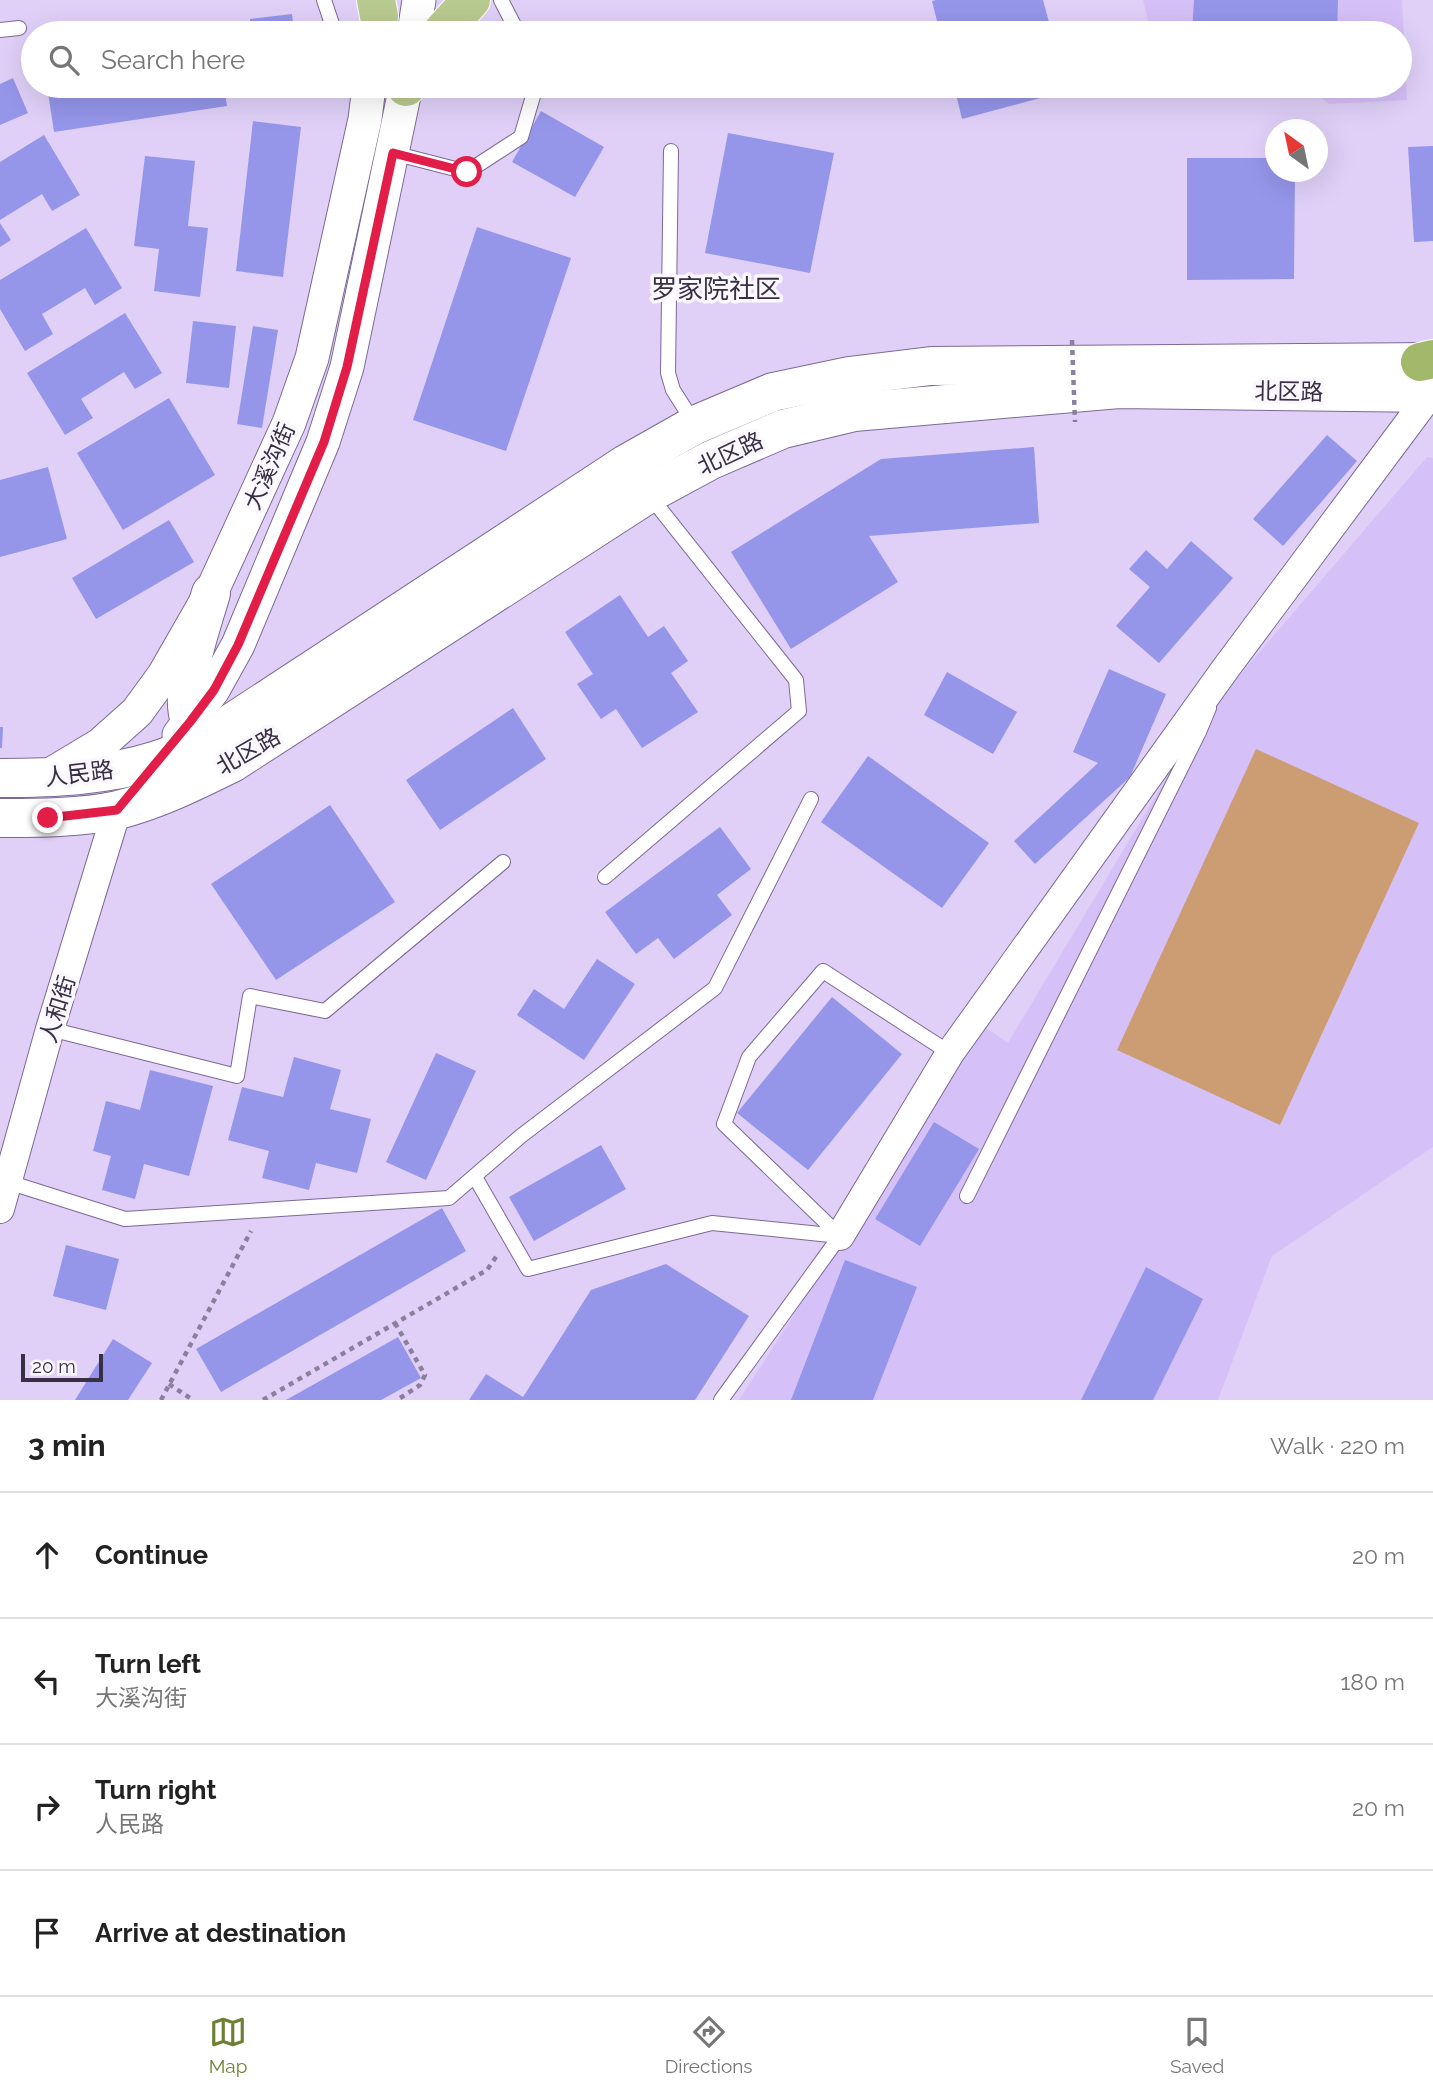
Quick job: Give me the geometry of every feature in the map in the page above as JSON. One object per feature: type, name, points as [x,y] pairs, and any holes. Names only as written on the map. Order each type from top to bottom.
[{"type":"main road","points":[[452,21],[471,0]]},
{"type":"main road","name":"北区路","points":[[157,760],[199,731],[626,464],[695,425],[773,392],[849,376],[931,366],[1430,374]]},
{"type":"main road","name":"北区路","points":[[117,810],[170,793],[232,763],[648,494],[712,460],[783,429],[854,412],[1119,389],[1430,374]]},
{"type":"main road","points":[[211,593],[187,688],[187,706],[199,731],[233,744],[292,726]]},
{"type":"main road","name":"人民路","points":[[0,778],[45,778],[102,772],[157,760]]},
{"type":"main road","name":"人民路","points":[[0,818],[48,818],[117,810]]},
{"type":"street","points":[[416,21],[419,0]]},
{"type":"street","name":"大溪沟街","points":[[45,778],[100,745],[136,712],[164,675],[211,593],[289,423],[312,358],[365,119],[385,98]]},
{"type":"street","name":"大溪沟街","points":[[199,731],[214,690],[238,645],[324,442],[347,367],[393,153],[396,98]]},
{"type":"street","points":[[840,1236],[950,1053],[1226,668],[1430,374]]},
{"type":"street","points":[[117,810],[157,760]]},
{"type":"street","name":"人和街","points":[[0,1209],[50,1029],[117,810]]},
{"type":"lane","points":[[324,0],[331,21]]},
{"type":"lane","points":[[501,0],[512,21]]},
{"type":"lane","points":[[0,30],[19,28]]},
{"type":"lane","points":[[357,98],[365,119]]},
{"type":"lane","points":[[393,153],[467,172],[521,137],[532,98]]},
{"type":"lane","points":[[671,151],[668,373],[673,390],[695,425]]},
{"type":"lane","points":[[605,877],[799,710],[796,680],[648,494]]},
{"type":"lane","points":[[967,1196],[1199,732],[1226,668]]},
{"type":"lane","points":[[8,1182],[125,1219],[450,1198],[521,1136],[715,988],[811,799]]},
{"type":"lane","points":[[50,1029],[237,1076],[250,996],[325,1011],[503,862]]},
{"type":"lane","points":[[840,1236],[724,1124],[749,1056],[823,971],[950,1053]]},
{"type":"lane","points":[[475,1177],[528,1269],[712,1223],[840,1236]]},
{"type":"lane","points":[[720,1400],[840,1236]]},
{"type":"path","points":[[1072,340],[1074,422]]},
{"type":"path","points":[[161,1400],[262,1210]]},
{"type":"path","points":[[263,1400],[487,1270],[510,1237]]},
{"type":"path","points":[[395,1323],[425,1375],[420,1385],[397,1400]]},
{"type":"path","points":[[169,1384],[193,1400]]},
{"type":"shaded area","points":[[1143,0],[1402,0],[1403,21],[1148,21]]},
{"type":"shaded area","points":[[1321,98],[1407,98],[1407,100],[1329,104]]},
{"type":"shaded area","points":[[1427,457],[1433,458],[1433,1147],[1272,1256],[1218,1400],[739,1400],[981,1024],[1008,1043],[1201,720]]},
{"type":"shaded area","points":[[1256,749],[1419,823],[1280,1125],[1117,1050]]},
{"type":"building","points":[[1043,0],[1049,21],[937,21],[932,1]]},
{"type":"building","points":[[1194,0],[1338,0],[1337,21],[1193,21]]},
{"type":"building","points":[[292,14],[293,21],[250,21]]},
{"type":"building","points":[[13,78],[28,113],[0,125],[0,84]]},
{"type":"building","points":[[49,98],[226,98],[227,106],[54,132]]},
{"type":"building","points":[[957,98],[1041,98],[962,119]]},
{"type":"building","points":[[541,111],[604,147],[575,197],[512,162]]},
{"type":"building","points":[[253,121],[301,127],[283,277],[236,271]]},
{"type":"building","points":[[728,133],[834,153],[810,273],[705,253]]},
{"type":"building","points":[[44,135],[80,195],[52,211],[42,194],[0,220],[0,162]]},
{"type":"building","points":[[1433,146],[1433,241],[1414,242],[1408,147]]},
{"type":"building","points":[[145,156],[195,161],[188,226],[208,228],[200,297],[154,291],[159,249],[134,246]]},
{"type":"building","points":[[1187,158],[1265,158],[1265,182],[1295,182],[1294,279],[1187,280]]},
{"type":"building","points":[[0,223],[11,240],[0,247]]},
{"type":"building","points":[[477,227],[571,258],[506,451],[413,420]]},
{"type":"building","points":[[86,228],[122,288],[95,305],[85,288],[42,314],[53,334],[25,351],[0,309],[0,280]]},
{"type":"building","points":[[125,313],[162,373],[135,389],[124,372],[81,399],[93,418],[65,435],[27,373]]},
{"type":"building","points":[[193,321],[236,326],[229,388],[186,383]]},
{"type":"building","points":[[253,326],[278,330],[262,428],[237,424]]},
{"type":"building","points":[[169,398],[215,475],[123,530],[77,453]]},
{"type":"building","points":[[1327,435],[1357,461],[1283,546],[1253,519]]},
{"type":"building","points":[[1034,447],[1039,523],[869,536],[898,582],[791,649],[731,552],[881,459]]},
{"type":"building","points":[[48,467],[67,539],[0,557],[0,480]]},
{"type":"building","points":[[169,520],[194,562],[96,619],[72,578]]},
{"type":"building","points":[[1191,541],[1233,578],[1159,663],[1116,626],[1150,587],[1129,569],[1146,550],[1167,569]]},
{"type":"building","points":[[620,595],[648,637],[664,626],[688,661],[671,673],[698,712],[642,748],[616,709],[601,719],[577,684],[593,674],[565,632]]},
{"type":"building","points":[[1109,669],[1166,694],[1130,777],[1035,864],[1014,841],[1098,763],[1073,752]]},
{"type":"building","points":[[947,672],[1017,712],[993,754],[924,715]]},
{"type":"building","points":[[513,708],[546,759],[440,830],[406,780]]},
{"type":"building","points":[[0,727],[3,727],[2,748],[0,748]]},
{"type":"building","points":[[868,756],[989,843],[942,908],[821,822]]},
{"type":"building","points":[[330,805],[395,902],[276,980],[211,884]]},
{"type":"building","points":[[720,827],[751,869],[717,895],[732,915],[674,959],[658,938],[636,954],[605,912]]},
{"type":"building","points":[[597,959],[635,984],[584,1060],[517,1015],[534,989],[564,1009]]},
{"type":"building","points":[[832,997],[902,1054],[808,1170],[737,1113]]},
{"type":"building","points":[[436,1053],[476,1071],[426,1180],[386,1162]]},
{"type":"building","points":[[294,1057],[341,1070],[330,1109],[371,1119],[357,1173],[316,1163],[309,1190],[262,1178],[269,1151],[228,1140],[242,1087],[283,1097]]},
{"type":"building","points":[[150,1070],[213,1086],[189,1176],[144,1164],[135,1199],[102,1190],[111,1156],[93,1151],[106,1101],[140,1110]]},
{"type":"building","points":[[934,1122],[979,1149],[920,1246],[875,1219]]},
{"type":"building","points":[[601,1145],[626,1189],[534,1241],[509,1197]]},
{"type":"building","points":[[442,1208],[466,1251],[221,1392],[196,1349]]},
{"type":"building","points":[[66,1245],[119,1259],[106,1310],[53,1296]]},
{"type":"building","points":[[845,1260],[917,1287],[873,1400],[791,1400]]},
{"type":"building","points":[[666,1264],[749,1316],[695,1400],[469,1400],[486,1374],[523,1397],[591,1290]]},
{"type":"building","points":[[1146,1267],[1203,1299],[1153,1400],[1081,1400]]},
{"type":"building","points":[[398,1337],[421,1378],[381,1400],[286,1400]]},
{"type":"building","points":[[113,1339],[152,1363],[128,1400],[75,1400]]},
{"type":"district","name":"罗家院社区","points":[[716,289]]},
{"type":"route","points":[[48,818],[117,810],[214,690],[238,645],[324,442],[347,367],[393,153],[467,172]]}]
